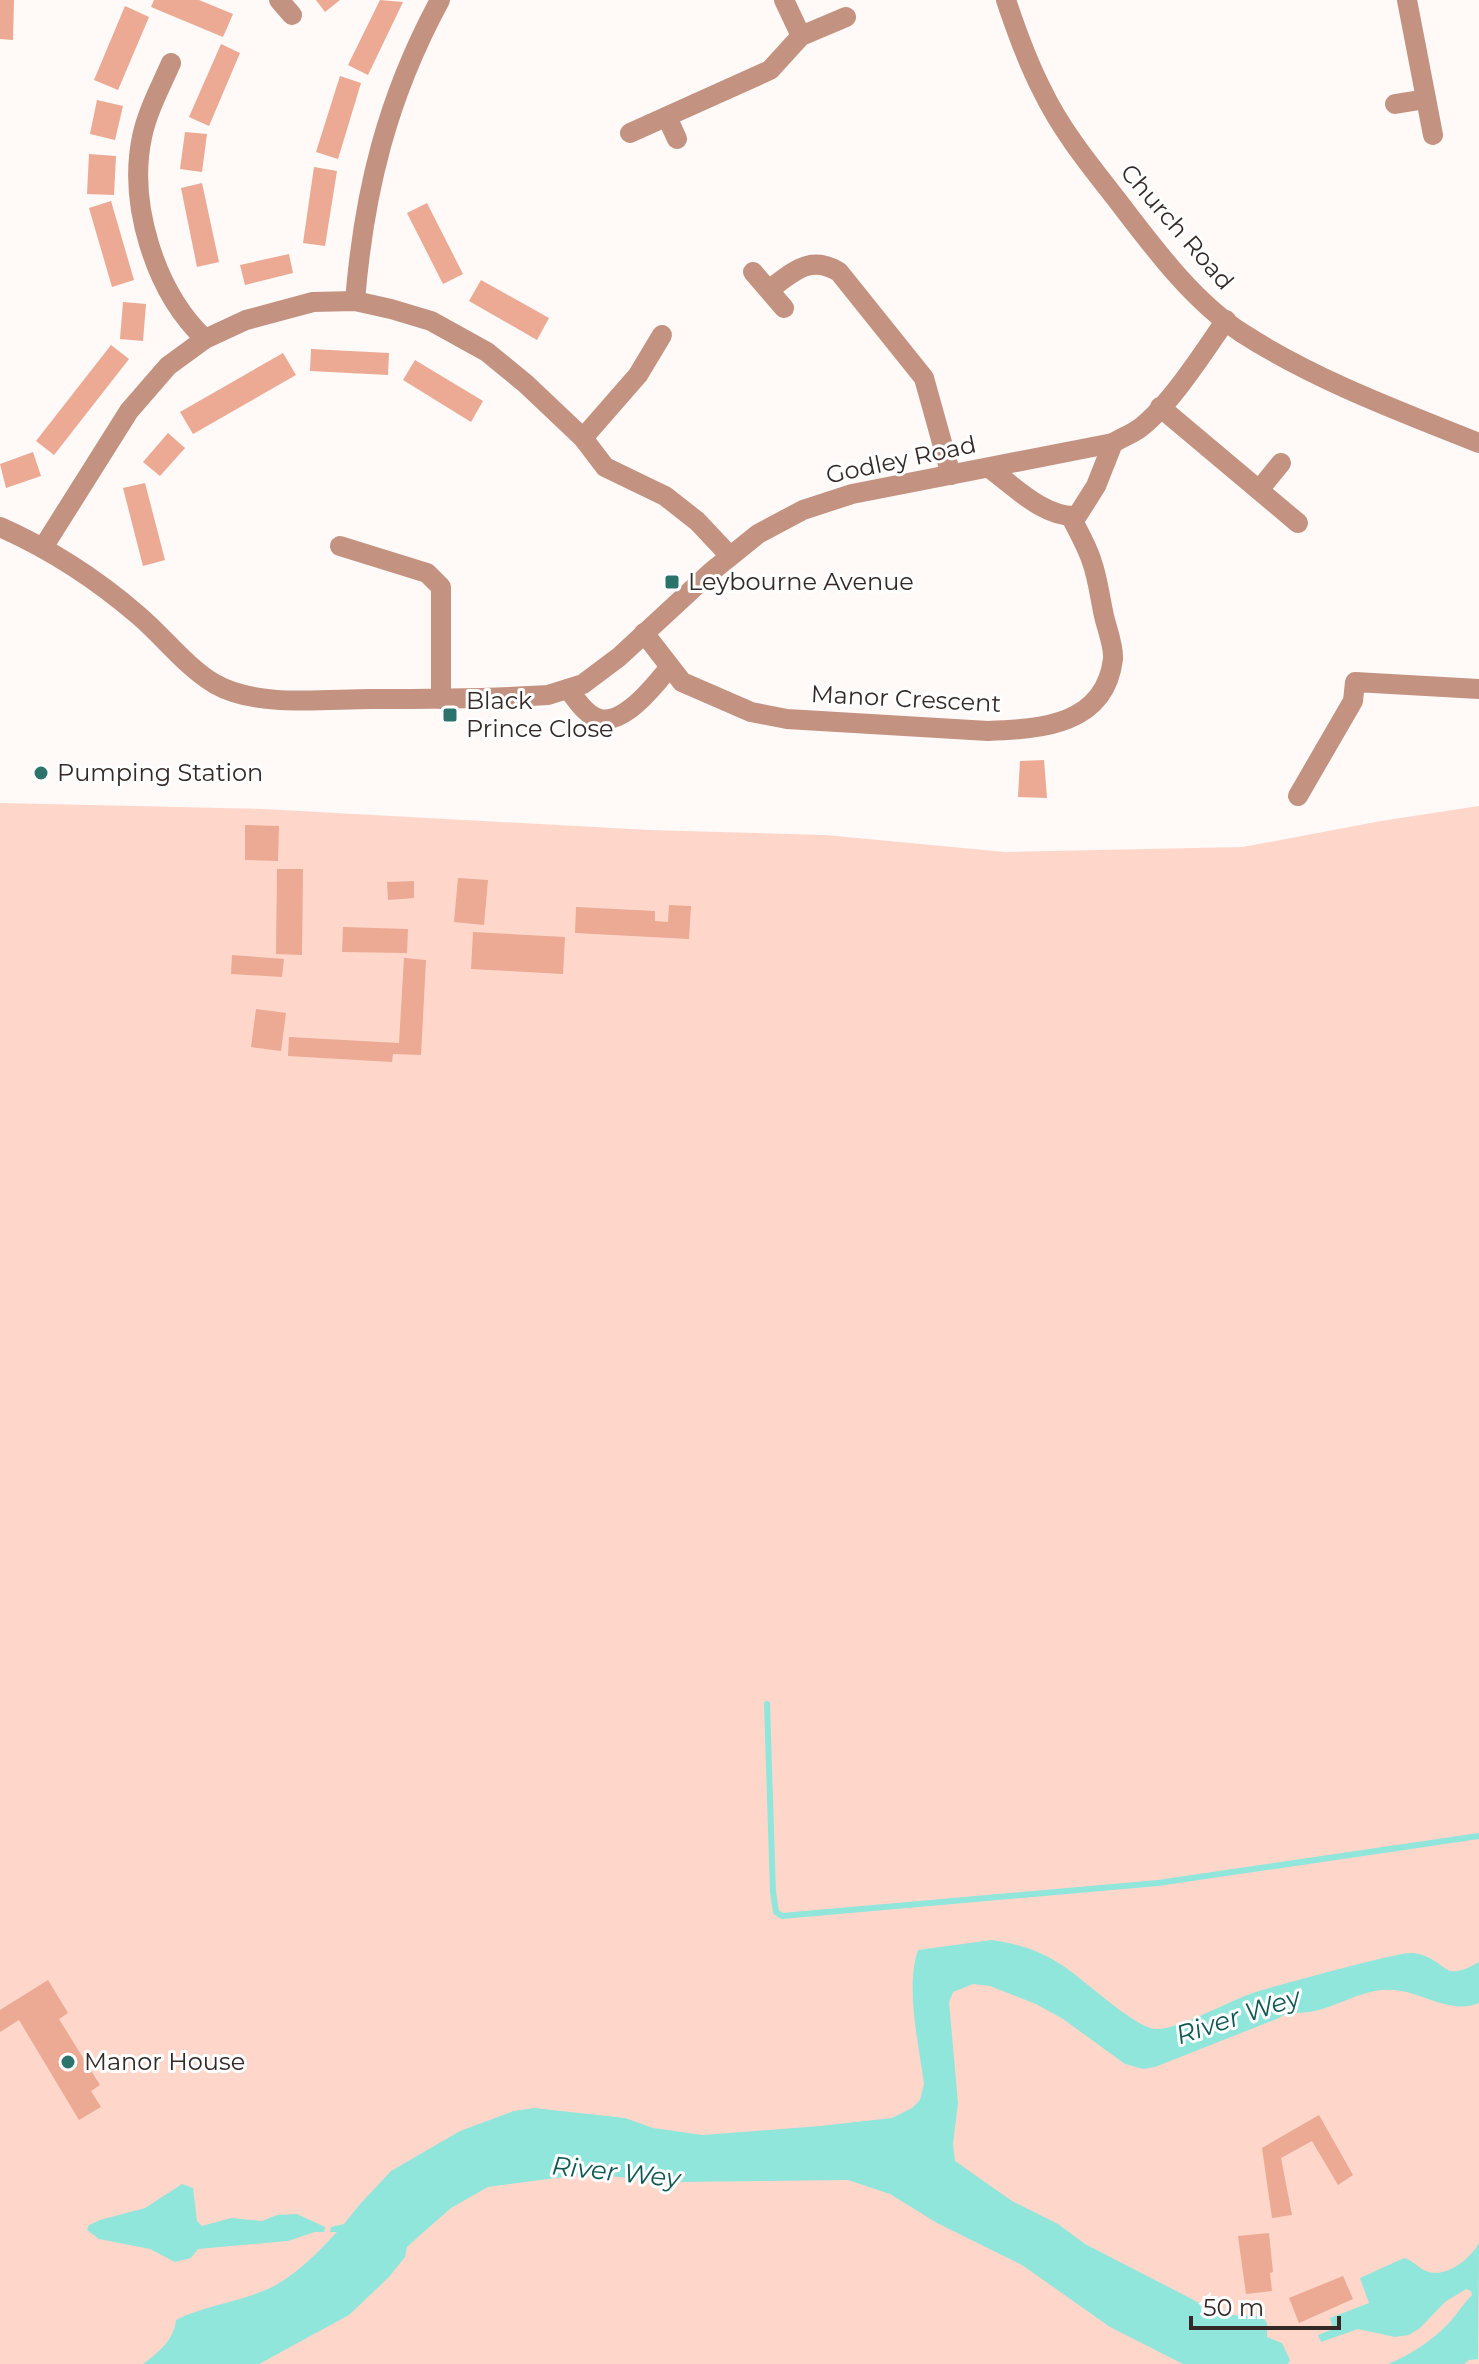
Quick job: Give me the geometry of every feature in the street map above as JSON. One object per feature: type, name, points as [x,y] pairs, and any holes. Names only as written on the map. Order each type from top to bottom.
[{"type":"street","points":[[355,301],[359,247],[376,155],[405,71],[440,0]]},
{"type":"street","points":[[784,0],[801,36]]},
{"type":"street","name":"Church Road","points":[[1006,0],[1042,92],[1075,143],[1173,268],[1226,320],[1253,339],[1353,392],[1479,443]]},
{"type":"street","points":[[1407,0],[1433,135]]},
{"type":"street","points":[[630,133],[770,70],[801,36],[846,17]]},
{"type":"street","points":[[171,63],[142,134],[137,173],[150,254],[187,322],[205,339]]},
{"type":"street","points":[[1395,104],[1426,99]]},
{"type":"street","points":[[667,117],[677,139]]},
{"type":"street","points":[[769,290],[795,270],[811,264],[826,264],[839,272],[924,378],[951,475]]},
{"type":"street","points":[[753,272],[784,308]]},
{"type":"street","points":[[44,546],[129,411],[168,366],[205,339],[246,320],[313,302],[355,301],[431,321],[487,352],[583,438],[605,467],[665,496],[697,521],[730,556]]},
{"type":"street","name":"Godley Road","points":[[0,527],[44,546],[138,615],[212,683],[233,693],[290,699],[548,695],[583,684],[730,556],[758,534],[803,510],[852,494],[1113,443],[1140,428],[1160,407],[1196,364],[1226,320]]},
{"type":"street","points":[[583,438],[638,375],[662,335]]},
{"type":"street","points":[[1160,407],[1298,523]]},
{"type":"street","points":[[989,468],[1039,505],[1064,517],[1077,516],[1096,486],[1113,443]]},
{"type":"street","points":[[1259,490],[1281,463]]},
{"type":"street","name":"Manor Crescent","points":[[644,633],[682,682],[751,712],[787,719],[988,731],[1018,730],[1075,716],[1098,701],[1106,685],[1113,656],[1092,562],[1071,517]]},
{"type":"street","points":[[354,573],[349,549],[427,573],[441,587],[441,699]]},
{"type":"street","points":[[568,689],[587,712],[601,719],[621,716],[649,692],[669,668]]},
{"type":"street","points":[[1298,796],[1353,701],[1355,682],[1479,689]]},
{"type":"shaded area","points":[[0,803],[263,809],[649,830],[825,835],[1005,852],[1243,847],[1479,806],[1479,2364],[0,2364]]},
{"type":"water","name":"River Wey","points":[[992,1940],[1028,1948],[1052,1959],[1135,2020],[1156,2029],[1192,2019],[1259,1991],[1401,1954],[1419,1954],[1452,1971],[1479,1962],[1479,2003],[1447,2005],[1394,1990],[1372,1992],[1319,2010],[1286,2014],[1155,2067],[1143,2069],[1125,2064],[1063,2019],[1036,2004],[990,1986],[973,1984],[953,1992],[949,2002],[958,2103],[953,2144],[955,2161],[1012,2201],[1058,2224],[1085,2244],[1217,2312],[1262,2316],[1267,2323],[1267,2337],[1282,2343],[1290,2360],[1288,2364],[1183,2364],[1110,2327],[1022,2265],[937,2223],[890,2194],[848,2180],[676,2182],[586,2174],[488,2187],[451,2208],[407,2247],[405,2257],[389,2277],[349,2315],[259,2364],[143,2364],[169,2340],[176,2320],[264,2291],[293,2274],[337,2232],[330,2232],[331,2227],[344,2224],[391,2171],[460,2131],[514,2111],[534,2108],[625,2118],[653,2128],[703,2135],[892,2118],[912,2108],[920,2100],[924,2084],[913,1999],[914,1965],[918,1950]]},
{"type":"water","points":[[182,2184],[193,2188],[197,2221],[202,2226],[231,2218],[262,2221],[277,2215],[297,2214],[325,2227],[324,2232],[288,2241],[198,2249],[191,2258],[175,2262],[150,2249],[99,2239],[87,2230],[89,2225],[100,2220],[145,2208]]},
{"type":"water","points":[[1479,2243],[1478,2359],[1464,2364],[1388,2364],[1419,2348],[1447,2325],[1472,2295],[1466,2289],[1445,2302],[1409,2335],[1395,2337],[1358,2329],[1321,2342],[1318,2335],[1333,2329],[1330,2318],[1369,2303],[1360,2278],[1404,2258],[1426,2271],[1449,2270],[1464,2261]]},
{"type":"building","points":[[0,0],[14,0],[13,40],[0,39]]},
{"type":"building","points":[[154,0],[199,0],[233,14],[223,37],[151,7]]},
{"type":"building","points":[[316,0],[340,0],[325,12]]},
{"type":"building","points":[[380,0],[403,2],[368,75],[348,65]]},
{"type":"building","points":[[125,6],[149,17],[118,90],[94,80]]},
{"type":"building","points":[[221,44],[240,53],[209,126],[189,117]]},
{"type":"building","points":[[340,76],[361,83],[338,159],[316,152]]},
{"type":"building","points":[[97,100],[123,106],[115,140],[90,134]]},
{"type":"building","points":[[185,132],[207,134],[202,172],[180,169]]},
{"type":"building","points":[[89,154],[116,156],[114,195],[87,194]]},
{"type":"building","points":[[314,167],[337,171],[325,246],[303,243]]},
{"type":"building","points":[[202,183],[219,262],[197,267],[181,188]]},
{"type":"building","points":[[111,201],[134,280],[112,287],[89,208]]},
{"type":"building","points":[[427,203],[463,274],[443,284],[407,213]]},
{"type":"building","points":[[289,254],[293,273],[245,285],[240,265]]},
{"type":"building","points":[[481,280],[549,318],[537,340],[469,301]]},
{"type":"building","points":[[123,302],[146,304],[143,341],[120,339]]},
{"type":"building","points":[[111,345],[129,359],[54,455],[36,441]]},
{"type":"building","points":[[311,349],[389,353],[388,375],[310,371]]},
{"type":"building","points":[[283,353],[296,375],[193,434],[180,412]]},
{"type":"building","points":[[415,360],[483,401],[471,422],[403,380]]},
{"type":"building","points":[[168,433],[185,448],[160,476],[143,462]]},
{"type":"building","points":[[33,452],[41,476],[6,488],[0,464]]},
{"type":"building","points":[[145,483],[165,560],[143,566],[123,488]]},
{"type":"building","points":[[1044,760],[1047,798],[1018,797],[1020,761]]},
{"type":"building","name":"Pumping Station","points":[[35,766],[47,766],[46,780],[35,779]]},
{"type":"building","points":[[245,825],[279,826],[278,861],[245,860]]},
{"type":"building","points":[[277,869],[303,869],[302,955],[276,954]]},
{"type":"building","points":[[458,878],[488,880],[484,925],[454,922]]},
{"type":"building","points":[[414,881],[414,898],[388,900],[387,882]]},
{"type":"building","points":[[669,905],[691,906],[689,939],[575,933],[576,907],[655,911],[655,921],[668,922]]},
{"type":"building","points":[[343,927],[408,929],[407,953],[342,952]]},
{"type":"building","points":[[473,932],[565,937],[563,974],[471,969]]},
{"type":"building","points":[[232,955],[284,959],[282,977],[231,974]]},
{"type":"building","points":[[404,958],[426,960],[421,1055],[393,1054],[392,1062],[288,1056],[289,1037],[399,1043]]},
{"type":"building","points":[[256,1009],[286,1013],[281,1051],[251,1047]]},
{"type":"building","points":[[48,1980],[68,2013],[59,2019],[100,2085],[91,2091],[101,2107],[79,2120],[19,2020],[0,2032],[0,2010]]},
{"type":"building","points":[[1319,2115],[1353,2175],[1338,2185],[1312,2141],[1281,2158],[1292,2215],[1272,2218],[1262,2148]]},
{"type":"building","points":[[1269,2233],[1272,2291],[1246,2294],[1238,2236]]},
{"type":"building","points":[[1343,2276],[1353,2299],[1299,2323],[1289,2298]]},
{"type":"waterway","points":[[767,1704],[773,1892],[776,1912],[782,1916],[1158,1883],[1479,1836]]},
{"type":"place","name":"Leybourne Avenue","points":[[672,582]]},
{"type":"place","name":"Black Prince Close","points":[[450,715]]},
{"type":"place","name":"Pumping Station","points":[[41,773]]},
{"type":"place","name":"Manor House","points":[[68,2062]]}]
